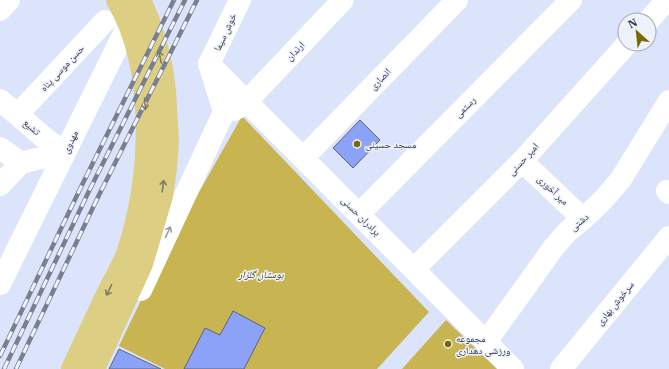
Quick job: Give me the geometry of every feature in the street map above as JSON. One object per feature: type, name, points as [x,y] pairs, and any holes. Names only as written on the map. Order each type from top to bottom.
[{"type":"main road","points":[[72,369],[134,260],[148,145],[145,96],[137,51],[129,25],[117,0]]},
{"type":"main road","points":[[94,369],[134,260],[162,196],[168,141],[165,91],[157,47],[149,21],[140,0]]},
{"type":"street","points":[[0,10],[9,0]]},
{"type":"street","name":"مهدوی","points":[[0,284],[140,0]]},
{"type":"street","name":"خوش سیما","points":[[210,64],[240,0]]},
{"type":"street","name":"ارندان","points":[[224,112],[232,111],[244,105],[343,0]]},
{"type":"street","name":"انصاری","points":[[303,158],[457,0]]},
{"type":"street","name":"رستمی","points":[[359,214],[571,0]]},
{"type":"street","points":[[657,12],[665,3]]},
{"type":"street","name":"حسن موسی پناه","points":[[18,114],[105,21]]},
{"type":"street","name":"امیر حسنی","points":[[414,269],[522,161],[620,52]]},
{"type":"street","points":[[104,369],[224,112],[210,64]]},
{"type":"street","name":"برادران حسنی","points":[[210,64],[513,369]]},
{"type":"street","name":"تشیع","points":[[0,100],[47,140],[65,152]]},
{"type":"street","name":"دشتی","points":[[486,342],[554,247],[567,232],[583,219],[621,179],[669,101]]},
{"type":"street","points":[[0,148],[21,164]]},
{"type":"street","points":[[0,185],[21,164],[65,152]]},
{"type":"street","name":"میر آخوری","points":[[522,161],[583,219]]},
{"type":"street","name":"سرخوش بهاری","points":[[561,369],[669,238]]},
{"type":"green space","name":"بوستان گلزار","points":[[242,116],[429,312],[377,369],[165,369],[119,346],[159,263]]},
{"type":"green space","name":"مجموعه ورزشی دهداری","points":[[446,320],[497,369],[402,369]]},
{"type":"building","name":"مسجد حسینی","points":[[360,120],[380,140],[353,168],[333,148]]},
{"type":"building","points":[[233,311],[265,328],[244,369],[184,369],[205,328],[220,335]]},
{"type":"building","points":[[119,349],[161,369],[109,369]]},
{"type":"railway","points":[[0,356],[81,187],[174,0]]},
{"type":"railway","points":[[4,369],[89,191],[185,0]]},
{"type":"railway","points":[[16,369],[99,195],[197,0]]},
{"type":"place","name":"مسجد حسینی","points":[[357,144]]},
{"type":"place","name":"مجموعه ورزشی دهداری","points":[[448,344]]}]
